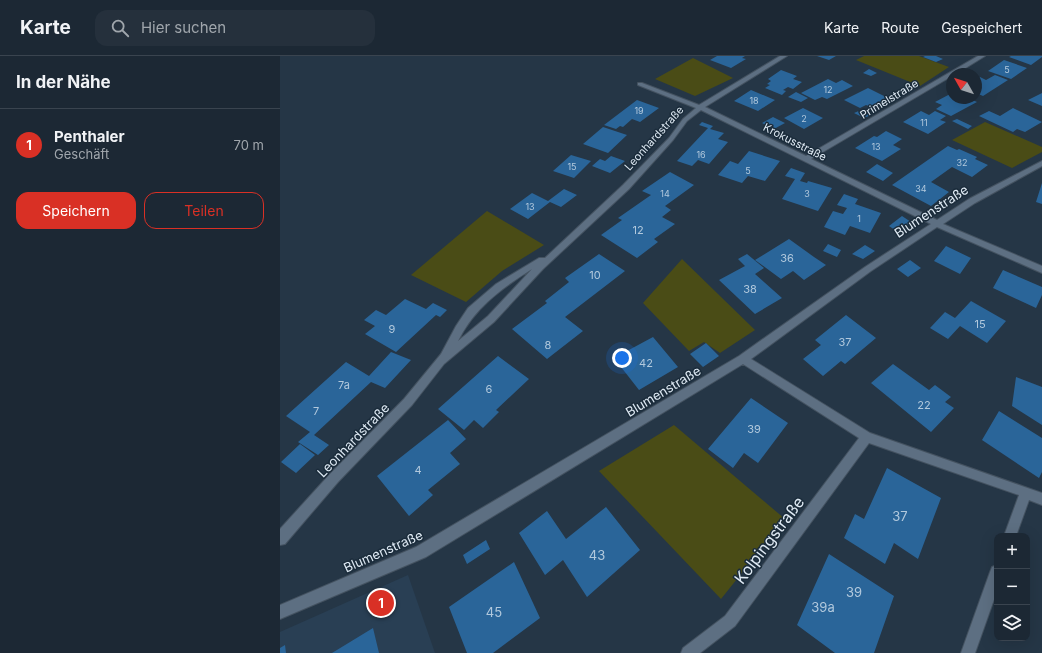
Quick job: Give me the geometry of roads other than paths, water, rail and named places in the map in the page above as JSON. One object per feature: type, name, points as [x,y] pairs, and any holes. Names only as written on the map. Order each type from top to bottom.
[{"type":"street","name":"Leonhardstraße","points":[[443,358],[491,319],[555,254],[626,187],[671,139],[685,120],[700,107],[784,56]]},
{"type":"street","name":"Primelstraße","points":[[806,160],[982,56]]},
{"type":"street","name":"Krokusstraße","points":[[640,84],[700,107],[937,224],[1042,270]]},
{"type":"street","name":"Blumenstraße","points":[[280,612],[421,552],[743,359],[868,269],[972,201],[1042,163]]},
{"type":"street","name":"Leonhardstraße","points":[[280,539],[340,473],[408,402],[443,358],[464,321],[481,301],[507,280],[555,254]]},
{"type":"street","points":[[743,359],[867,437],[1026,492],[1042,500]]},
{"type":"street","name":"Kolpingstraße","points":[[688,653],[730,621],[867,437]]},
{"type":"street","points":[[1011,533],[1026,492]]},
{"type":"street","points":[[968,653],[994,580]]},
{"type":"place","name":"Penthaler","points":[[381,603]]}]
